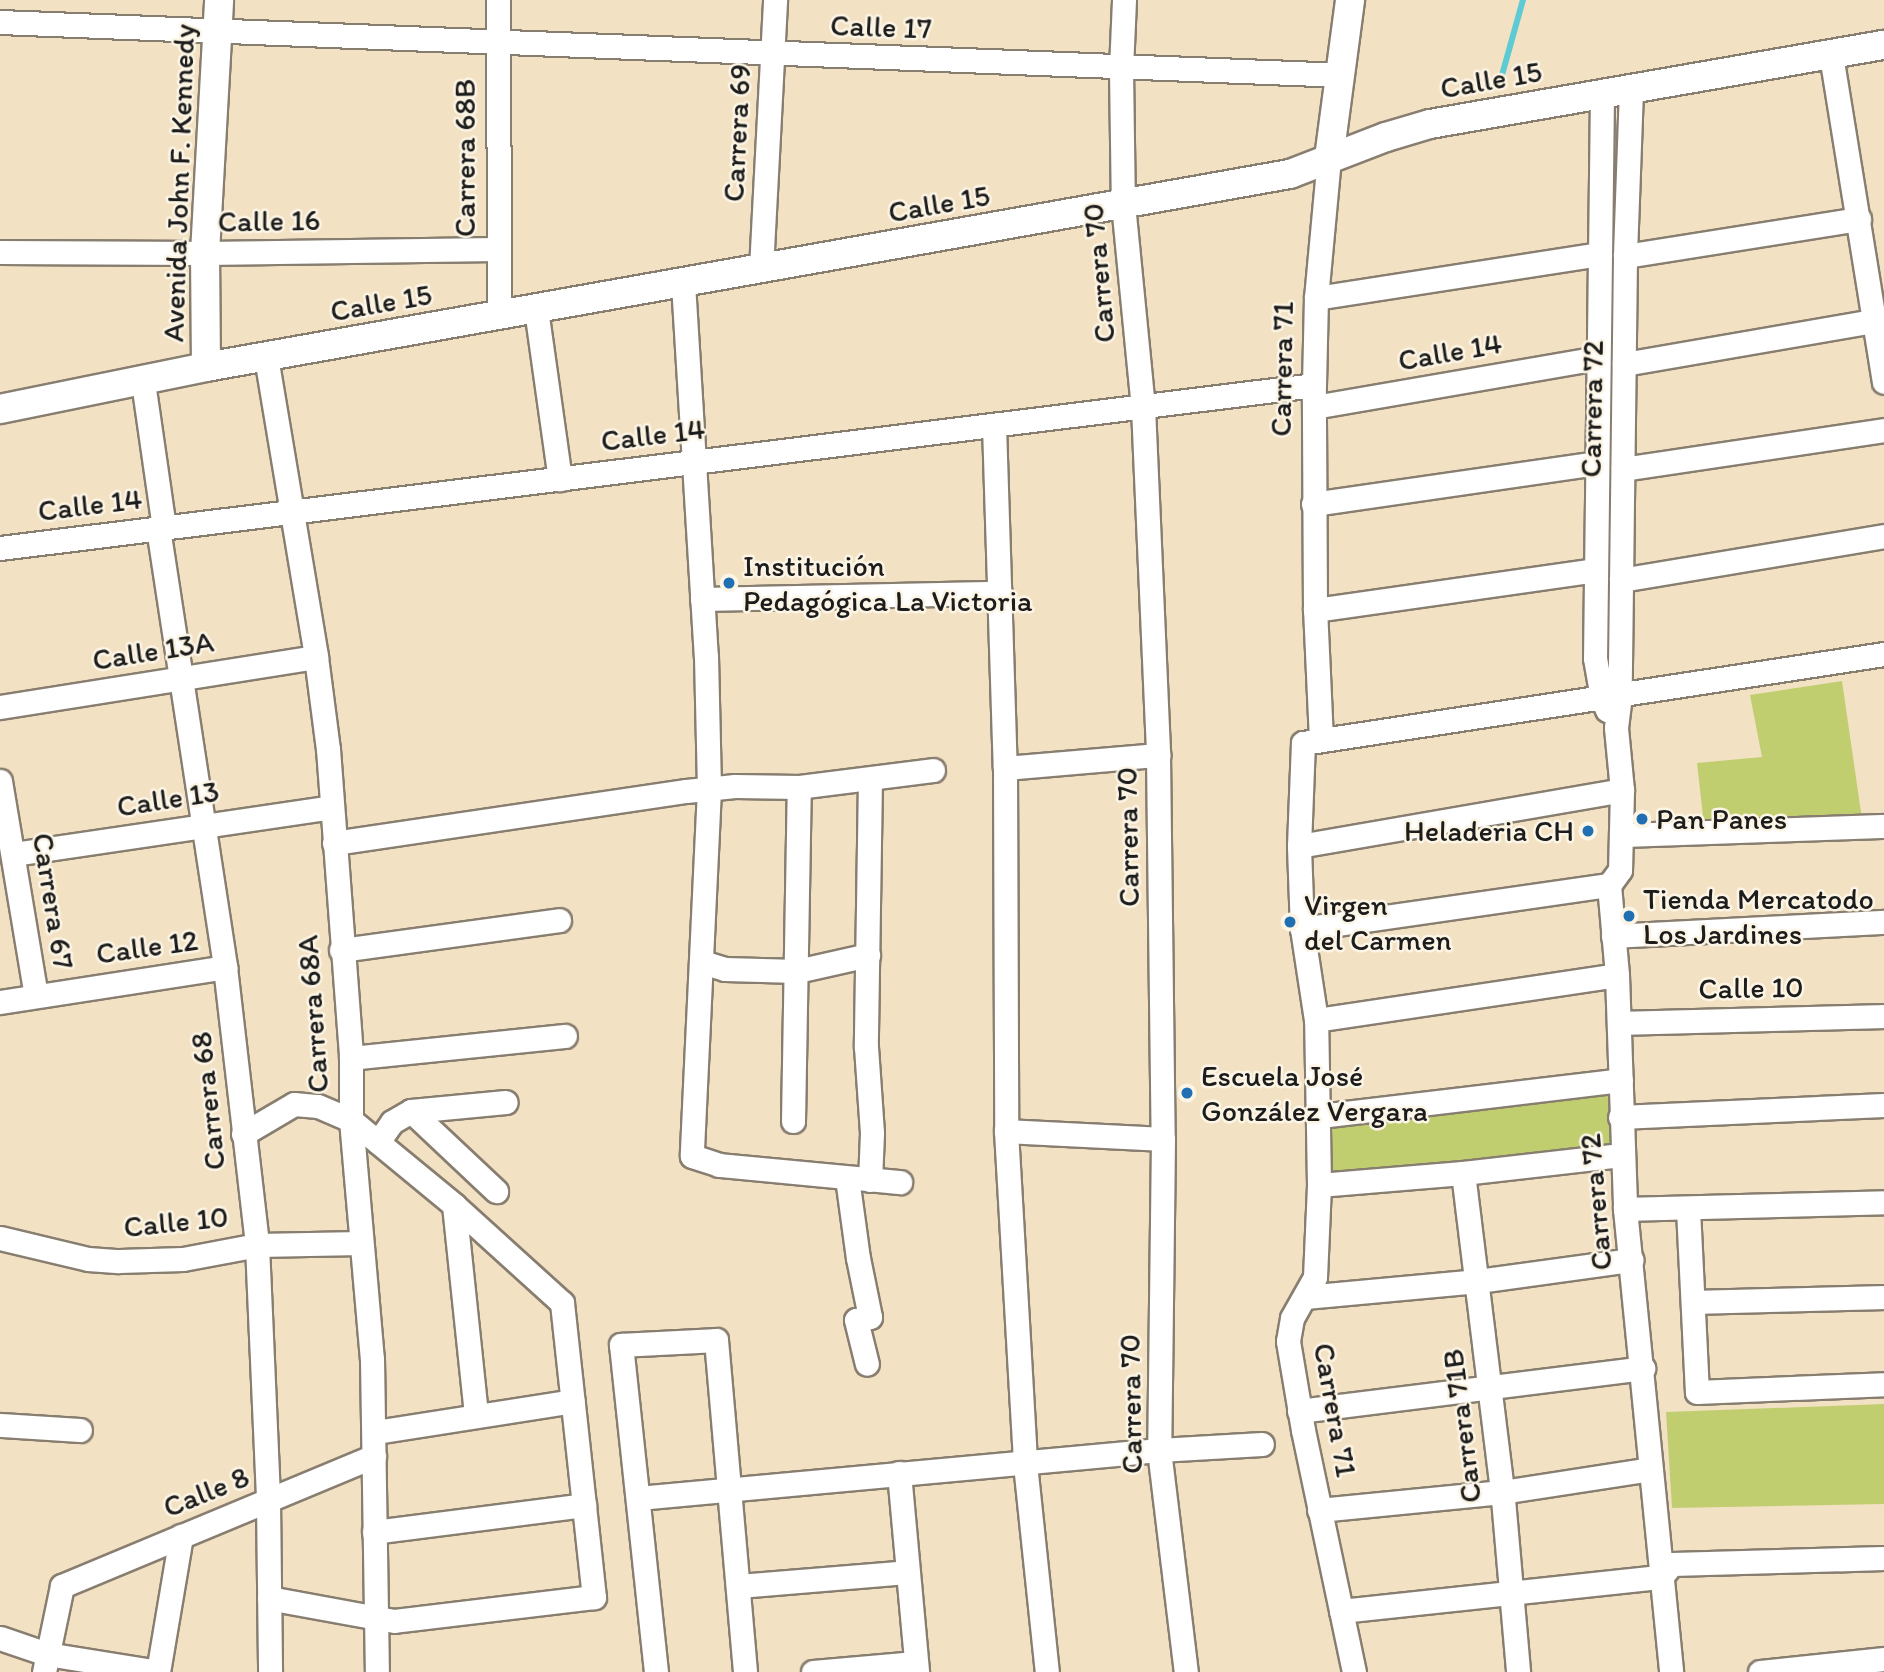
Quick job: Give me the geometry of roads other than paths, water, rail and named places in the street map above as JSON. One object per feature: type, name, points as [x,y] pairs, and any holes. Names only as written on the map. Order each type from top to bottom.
[{"type":"street","name":"Avenida John F. Kennedy","points":[[206,368],[205,253],[219,0]]},
{"type":"street","name":"Carrera 68B","points":[[498,0],[499,315]]},
{"type":"street","name":"Carrera 69","points":[[761,269],[775,0]]},
{"type":"street","name":"Carrera 70","points":[[1124,0],[1121,69],[1123,204],[1143,407],[1158,755],[1163,1139],[1159,1450],[1186,1672]]},
{"type":"street","name":"Carrera 71","points":[[1350,0],[1329,158],[1316,298],[1312,742],[1299,846],[1302,929],[1316,1020],[1320,1116],[1315,1277],[1292,1318],[1288,1341],[1299,1411],[1354,1672]]},
{"type":"street","name":"Calle 17","points":[[0,22],[1121,69],[1340,75]]},
{"type":"street","name":"Calle 15","points":[[0,409],[266,357],[1290,174],[1420,127],[1884,45]]},
{"type":"street","points":[[1831,54],[1859,219],[1880,320],[1884,382]]},
{"type":"street","name":"Carrera 72","points":[[1631,90],[1625,256],[1621,580],[1611,696],[1622,790],[1621,835],[1620,870],[1609,885],[1617,975],[1621,1155],[1625,1209],[1643,1368],[1650,1469],[1671,1672]]},
{"type":"street","name":"Carrera 72","points":[[1602,95],[1595,658],[1611,696]]},
{"type":"street","points":[[1625,256],[1859,219]]},
{"type":"street","name":"Calle 16","points":[[0,252],[205,253],[497,248]]},
{"type":"street","points":[[1316,298],[1599,254]]},
{"type":"street","points":[[683,283],[702,599],[709,789],[692,1156],[719,1166],[900,1182]]},
{"type":"street","points":[[536,309],[560,479]]},
{"type":"street","points":[[1624,364],[1880,320]]},
{"type":"street","name":"Carrera 68A","points":[[266,357],[316,657],[331,807],[351,1058],[351,1120],[375,1432],[377,1672]]},
{"type":"street","name":"Calle 14","points":[[0,548],[1143,407],[1314,396],[1598,358]]},
{"type":"street","name":"Carrera 68","points":[[143,382],[161,528],[225,967],[257,1245],[268,1501],[270,1672]]},
{"type":"street","points":[[994,425],[1005,768],[1006,1131],[1025,1464],[1046,1672]]},
{"type":"street","points":[[1623,469],[1884,430]]},
{"type":"street","points":[[1313,505],[1596,463]]},
{"type":"street","points":[[1621,580],[1884,536]]},
{"type":"street","points":[[1315,611],[1595,570]]},
{"type":"street","points":[[702,599],[1000,593]]},
{"type":"street","points":[[1312,742],[1884,654]]},
{"type":"street","name":"Calle 13A","points":[[0,707],[316,657]]},
{"type":"street","points":[[1005,768],[1158,755]]},
{"type":"street","points":[[334,843],[709,789],[799,787],[933,770]]},
{"type":"street","points":[[867,1364],[856,1320],[870,1317],[858,1258],[859,1179],[872,1133],[866,1047],[870,779]]},
{"type":"street","name":"Carrera 67","points":[[0,781],[36,995],[0,1002]]},
{"type":"street","points":[[793,1121],[799,787]]},
{"type":"street","points":[[1299,846],[1622,790]]},
{"type":"street","name":"Calle 13","points":[[14,855],[331,807]]},
{"type":"street","points":[[1621,835],[1884,826]]},
{"type":"street","points":[[1302,929],[1609,885]]},
{"type":"street","points":[[341,950],[559,920]]},
{"type":"street","points":[[1613,936],[1884,922]]},
{"type":"street","points":[[702,962],[726,969],[797,971],[867,955]]},
{"type":"street","name":"Calle 12","points":[[36,995],[225,967]]},
{"type":"street","points":[[1316,1020],[1617,975]]},
{"type":"street","name":"Calle 10","points":[[1619,1023],[1884,1017]]},
{"type":"street","points":[[351,1058],[565,1036]]},
{"type":"street","points":[[1320,1116],[1621,1080]]},
{"type":"street","points":[[378,1142],[392,1122],[411,1111],[506,1102]]},
{"type":"street","points":[[243,1134],[294,1104],[318,1105],[351,1120],[454,1205],[562,1303],[594,1597],[394,1621],[269,1598]]},
{"type":"street","points":[[1620,1117],[1884,1105]]},
{"type":"street","points":[[411,1111],[496,1191]]},
{"type":"street","points":[[1006,1131],[1163,1139]]},
{"type":"street","points":[[1319,1185],[1463,1173],[1621,1155]]},
{"type":"street","name":"Carrera 71B","points":[[1463,1173],[1502,1492],[1518,1672]]},
{"type":"street","points":[[1625,1209],[1884,1202]]},
{"type":"street","points":[[454,1205],[476,1414]]},
{"type":"street","points":[[1688,1209],[1697,1392],[1884,1384]]},
{"type":"street","name":"Calle 10","points":[[0,1238],[88,1258],[119,1261],[183,1259],[257,1245],[361,1243]]},
{"type":"street","points":[[1306,1297],[1478,1281],[1632,1260]]},
{"type":"street","points":[[1693,1303],[1884,1297]]},
{"type":"street","points":[[656,1672],[621,1345],[716,1340],[745,1672]]},
{"type":"street","points":[[1299,1411],[1643,1368]]},
{"type":"street","points":[[375,1432],[476,1414],[573,1401]]},
{"type":"street","points":[[0,1425],[80,1430]]},
{"type":"street","points":[[638,1498],[1159,1450],[1262,1444]]},
{"type":"street","name":"Calle 8","points":[[46,1663],[62,1586],[374,1456]]},
{"type":"street","points":[[1319,1510],[1502,1492],[1650,1469]]},
{"type":"street","points":[[813,1672],[916,1668],[900,1473]]},
{"type":"street","points":[[374,1532],[584,1505]]},
{"type":"street","points":[[0,1638],[46,1663],[158,1672],[181,1536]]},
{"type":"street","points":[[1341,1611],[1661,1577],[1672,1564],[1884,1558]]},
{"type":"street","points":[[738,1586],[907,1572]]},
{"type":"street","points":[[1760,1672],[1829,1668],[1884,1659]]},
{"type":"waterway","points":[[1502,75],[1523,0]]},
{"type":"place","name":"Institución Pedagógica La Victoria","points":[[729,583]]},
{"type":"place","name":"Pan Panes","points":[[1642,819]]},
{"type":"place","name":"Heladeria CH","points":[[1588,831]]},
{"type":"place","name":"Tienda Mercatodo Los Jardines","points":[[1629,916]]},
{"type":"place","name":"Virgen del Carmen","points":[[1290,922]]},
{"type":"place","name":"Escuela José González Vergara","points":[[1187,1093]]}]
